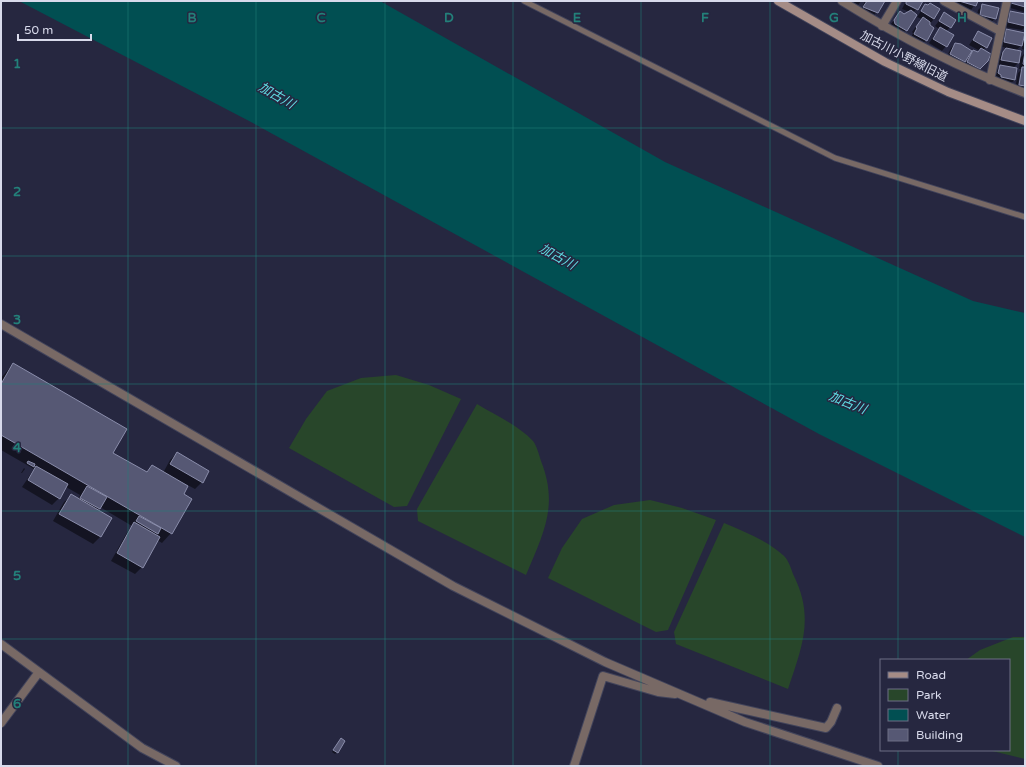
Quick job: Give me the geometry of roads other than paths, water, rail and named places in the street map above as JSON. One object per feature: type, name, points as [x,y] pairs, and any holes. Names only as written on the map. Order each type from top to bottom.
[{"type":"street","name":"加古川小野線旧道","points":[[778,1],[885,62],[948,92],[1025,121]]},
{"type":"street","points":[[842,1],[882,26],[990,80],[1025,93]]},
{"type":"street","points":[[882,26],[897,1]]},
{"type":"street","points":[[944,1],[1000,31]]},
{"type":"street","points":[[990,80],[1007,1]]},
{"type":"street","points":[[1,324],[453,586],[605,662],[686,695],[745,722],[878,766]]},
{"type":"street","points":[[1,644],[142,748],[176,766]]},
{"type":"street","points":[[1,723],[39,672]]},
{"type":"street","points":[[574,766],[603,676],[658,692],[686,695],[826,728],[831,722],[837,708]]},
{"type":"lane","points":[[524,1],[835,158],[1025,217]]},
{"type":"water","name":"加古川","points":[[19,1],[380,1],[665,162],[973,301],[1025,313],[1025,537],[819,434],[251,122]]}]
